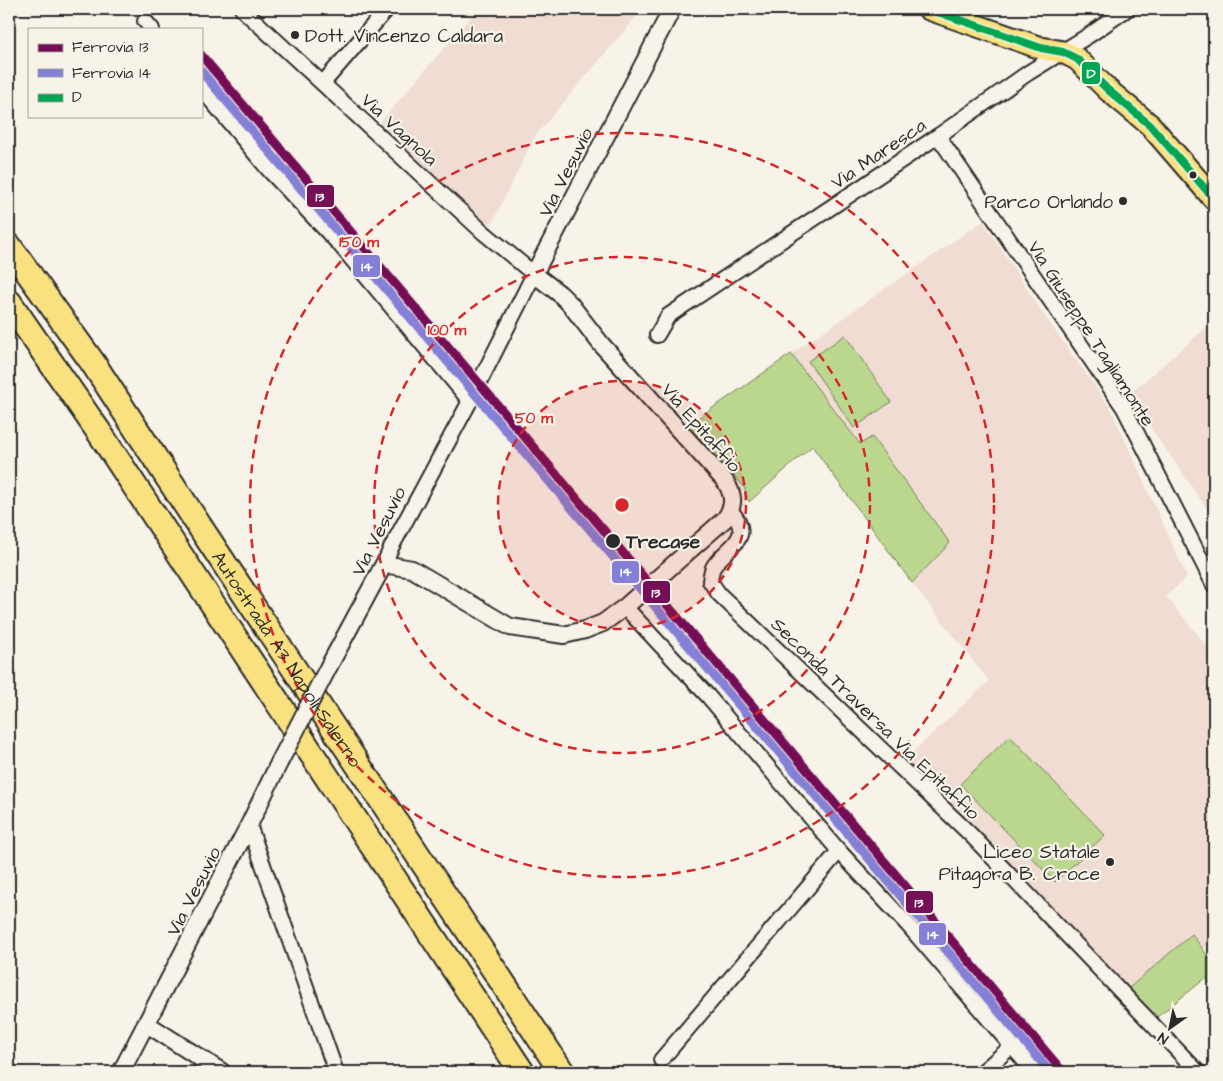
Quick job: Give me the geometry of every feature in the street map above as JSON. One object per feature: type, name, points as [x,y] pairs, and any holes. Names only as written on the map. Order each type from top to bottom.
[{"type":"highway","name":"Autostrada A3 Napoli-Salerno","points":[[9,246],[93,363],[562,1072]]},
{"type":"highway","name":"Autostrada A3 Napoli-Salerno","points":[[9,302],[101,435],[522,1072]]},
{"type":"main road","points":[[929,9],[1041,48],[1063,52],[1077,59],[1114,96],[1150,125],[1214,199]]},
{"type":"street","name":"Via Vagnola","points":[[242,9],[483,232],[534,274]]},
{"type":"street","points":[[323,83],[387,9]]},
{"type":"street","name":"Via Vesuvio","points":[[121,1072],[329,666],[470,401],[672,9]]},
{"type":"street","name":"Via Maresca","points":[[657,335],[668,316],[938,136],[1028,73],[1127,9]]},
{"type":"street","points":[[202,89],[269,170],[340,245],[470,401]]},
{"type":"street","name":"Via Giuseppe Tagliamonte","points":[[938,136],[1124,408],[1214,585]]},
{"type":"street","name":"Via Epitaffio","points":[[534,274],[570,304],[601,344],[725,480],[733,500],[731,512]]},
{"type":"street","points":[[384,564],[412,569],[510,627],[564,635],[585,630],[603,622],[624,607],[668,570],[731,512]]},
{"type":"street","name":"Seconda Traversa Via Epitaffio","points":[[731,512],[740,522],[742,531],[737,540],[713,567],[710,581],[719,594],[971,835],[1198,1072]]},
{"type":"street","points":[[624,607],[708,696],[839,851],[907,924],[1034,1072]]},
{"type":"street","points":[[249,825],[336,1072]]},
{"type":"street","points":[[660,1060],[839,851]]},
{"type":"street","points":[[147,1024],[222,1072]]},
{"type":"street","points":[[982,1072],[1011,1047]]},
{"type":"shaded area","points":[[478,9],[643,9],[535,136],[490,227],[377,126]]},
{"type":"shaded area","points":[[983,221],[1046,318],[1111,409],[1187,577],[1166,596],[1214,655],[1214,941],[1203,949],[1192,935],[1129,988],[904,760],[989,681],[912,583],[949,543],[872,437],[860,444],[791,354]]},
{"type":"shaded area","points":[[1214,321],[1214,519],[1128,395]]},
{"type":"green space","points":[[845,335],[891,402],[854,428],[808,361]]},
{"type":"green space","points":[[791,354],[860,444],[872,437],[950,543],[912,583],[812,446],[749,502],[744,487],[688,425]]},
{"type":"green space","points":[[1010,736],[1105,835],[1055,882],[960,784]]},
{"type":"green space","points":[[1192,934],[1214,965],[1214,988],[1206,978],[1157,1017],[1129,988]]},
{"type":"rail line","name":"13","points":[[202,56],[1063,1072]]},
{"type":"rail line","name":"14","points":[[202,72],[1050,1072]]},
{"type":"transit line","name":"D","points":[[929,9],[1041,48],[1063,52],[1077,59],[1108,90],[1150,125],[1214,199]]},
{"type":"place","name":"Dott. Vincenzo Caldara","points":[[295,35]]},
{"type":"place","name":"Parco Orlando","points":[[1123,201]]},
{"type":"place","name":"Trecase","points":[[613,541]]},
{"type":"place","name":"Liceo Statale Pitagora B. Croce","points":[[1110,862]]}]
